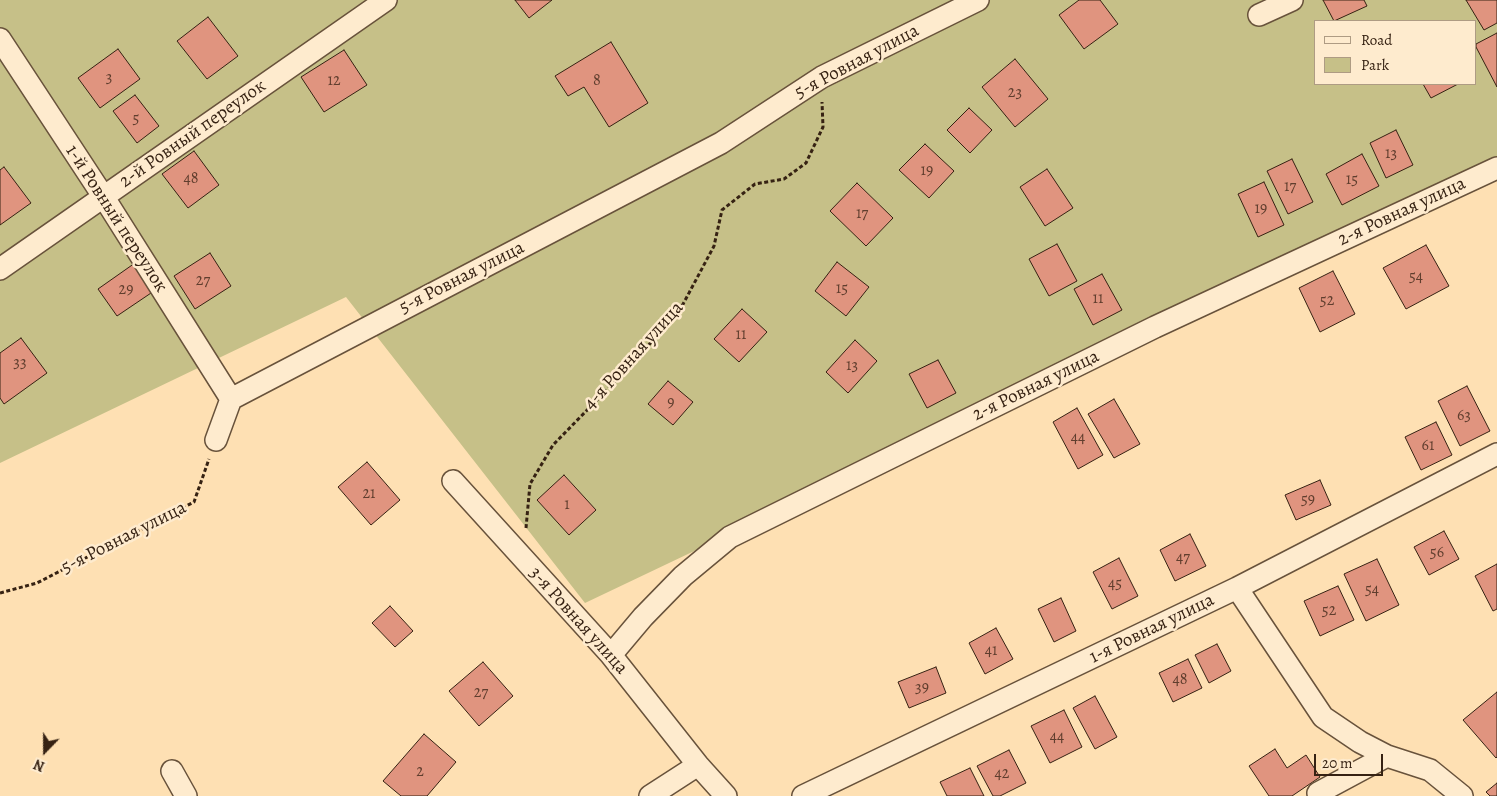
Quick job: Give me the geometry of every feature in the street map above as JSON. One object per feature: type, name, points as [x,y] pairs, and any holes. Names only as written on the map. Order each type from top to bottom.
[{"type":"street","name":"2-й Ровный переулок","points":[[0,269],[386,0]]},
{"type":"street","name":"5-я Ровная улица","points":[[231,399],[721,143],[822,77],[978,0]]},
{"type":"street","points":[[1259,15],[1292,0]]},
{"type":"street","name":"1-й Ровный переулок","points":[[0,40],[103,196],[231,399]]},
{"type":"street","name":"2-я Ровная улица","points":[[611,655],[643,617],[683,576],[730,537],[1155,327],[1497,168]]},
{"type":"street","points":[[216,440],[231,399]]},
{"type":"street","name":"1-я Ровная улица","points":[[803,796],[1237,588],[1497,454]]},
{"type":"street","name":"3-я Ровная улица","points":[[453,481],[611,655],[698,765],[726,796]]},
{"type":"street","points":[[1237,588],[1323,717],[1360,742],[1387,756],[1430,770],[1462,796]]},
{"type":"street","points":[[1318,793],[1387,756]]},
{"type":"street","points":[[650,796],[698,765]]},
{"type":"street","points":[[172,771],[186,796]]},
{"type":"path","name":"4-я Ровная улица","points":[[522,559],[530,484],[553,445],[634,362],[681,308],[714,246],[722,210],[756,184],[784,178],[806,163],[823,127],[822,77]]},
{"type":"path","name":"5-я Ровная улица","points":[[0,593],[37,583],[194,502],[216,440]]},
{"type":"green space","points":[[0,0],[1497,0],[1497,169],[585,603],[346,297],[0,463]]},
{"type":"building","points":[[515,0],[552,0],[529,18]]},
{"type":"building","points":[[1079,0],[1100,0],[1118,24],[1084,49],[1059,15]]},
{"type":"building","points":[[1323,0],[1364,0],[1367,6],[1333,20]]},
{"type":"building","points":[[1466,0],[1497,0],[1497,23],[1484,30]]},
{"type":"building","points":[[208,17],[238,56],[207,79],[177,41]]},
{"type":"building","points":[[1497,33],[1497,87],[1477,49],[1477,43]]},
{"type":"building","points":[[611,42],[648,103],[609,127],[584,87],[568,96],[555,76]]},
{"type":"building","points":[[118,49],[140,79],[100,108],[78,78]]},
{"type":"building","points":[[344,50],[367,85],[324,112],[301,77]]},
{"type":"building","points":[[1015,59],[1048,99],[1015,127],[982,87]]},
{"type":"building","points":[[1424,85],[1456,85],[1431,98]]},
{"type":"building","points":[[135,95],[159,126],[137,143],[113,111]]},
{"type":"building","points":[[969,108],[992,130],[970,153],[947,130]]},
{"type":"building","points":[[1396,130],[1413,165],[1386,178],[1370,143]]},
{"type":"building","points":[[925,144],[954,171],[929,198],[899,170]]},
{"type":"building","points":[[194,151],[219,185],[188,208],[162,174]]},
{"type":"building","points":[[1362,154],[1379,186],[1342,205],[1326,174]]},
{"type":"building","points":[[1292,159],[1313,202],[1288,214],[1267,171]]},
{"type":"building","points":[[4,167],[31,203],[0,225],[0,170]]},
{"type":"building","points":[[1047,169],[1073,208],[1045,226],[1020,187]]},
{"type":"building","points":[[1264,182],[1284,225],[1258,237],[1238,194]]},
{"type":"building","points":[[857,183],[893,218],[866,246],[830,211]]},
{"type":"building","points":[[1057,244],[1077,281],[1049,296],[1029,259]]},
{"type":"building","points":[[1426,245],[1449,286],[1406,309],[1383,268]]},
{"type":"building","points":[[210,253],[231,286],[195,309],[174,276]]},
{"type":"building","points":[[837,262],[869,287],[846,316],[815,291]]},
{"type":"building","points":[[135,263],[154,291],[117,316],[98,289]]},
{"type":"building","points":[[1333,271],[1355,314],[1320,332],[1299,288]]},
{"type":"building","points":[[1102,274],[1122,310],[1093,325],[1074,289]]},
{"type":"building","points":[[742,309],[767,332],[739,362],[714,339]]},
{"type":"building","points":[[21,338],[47,373],[4,404],[0,398],[0,353]]},
{"type":"building","points":[[855,340],[877,361],[848,393],[826,372]]},
{"type":"building","points":[[938,360],[956,393],[927,408],[909,374]]},
{"type":"building","points":[[668,381],[693,402],[673,425],[648,404]]},
{"type":"building","points":[[1467,386],[1490,431],[1460,446],[1438,401]]},
{"type":"building","points":[[1114,399],[1140,444],[1114,458],[1088,414]]},
{"type":"building","points":[[1077,408],[1103,455],[1078,469],[1053,422]]},
{"type":"building","points":[[1436,422],[1452,455],[1421,470],[1405,437]]},
{"type":"building","points":[[367,462],[400,500],[371,525],[338,487]]},
{"type":"building","points":[[564,475],[596,510],[569,535],[537,500]]},
{"type":"building","points":[[1320,480],[1331,505],[1296,520],[1285,495]]},
{"type":"building","points":[[1444,531],[1459,559],[1429,575],[1414,547]]},
{"type":"building","points":[[1190,534],[1206,566],[1175,581],[1160,550]]},
{"type":"building","points":[[1119,558],[1138,596],[1112,609],[1093,572]]},
{"type":"building","points":[[1377,559],[1399,605],[1366,621],[1344,574]]},
{"type":"building","points":[[1497,564],[1497,609],[1493,611],[1475,576]]},
{"type":"building","points":[[1338,586],[1354,620],[1320,636],[1304,601]]},
{"type":"building","points":[[1061,598],[1076,631],[1054,642],[1038,609]]},
{"type":"building","points":[[390,606],[413,631],[395,647],[372,623]]},
{"type":"building","points":[[996,628],[1013,659],[985,674],[969,643]]},
{"type":"building","points":[[1217,644],[1231,671],[1209,683],[1195,655]]},
{"type":"building","points":[[1188,659],[1202,688],[1173,702],[1159,673]]},
{"type":"building","points":[[483,662],[513,696],[479,726],[449,691]]},
{"type":"building","points":[[936,667],[946,693],[909,708],[898,682]]},
{"type":"building","points":[[1497,692],[1497,757],[1496,758],[1463,720]]},
{"type":"building","points":[[1095,696],[1117,737],[1095,749],[1073,708]]},
{"type":"building","points":[[1064,710],[1082,747],[1050,763],[1031,726]]},
{"type":"building","points":[[424,734],[456,762],[427,796],[401,796],[383,781]]},
{"type":"building","points":[[1275,749],[1287,768],[1306,755],[1320,777],[1292,796],[1269,796],[1249,766]]},
{"type":"building","points":[[1009,750],[1026,783],[1000,796],[993,796],[977,766]]},
{"type":"building","points":[[970,768],[984,796],[947,796],[940,782]]},
{"type":"building","points":[[1497,783],[1497,796],[1490,796],[1486,792]]}]
